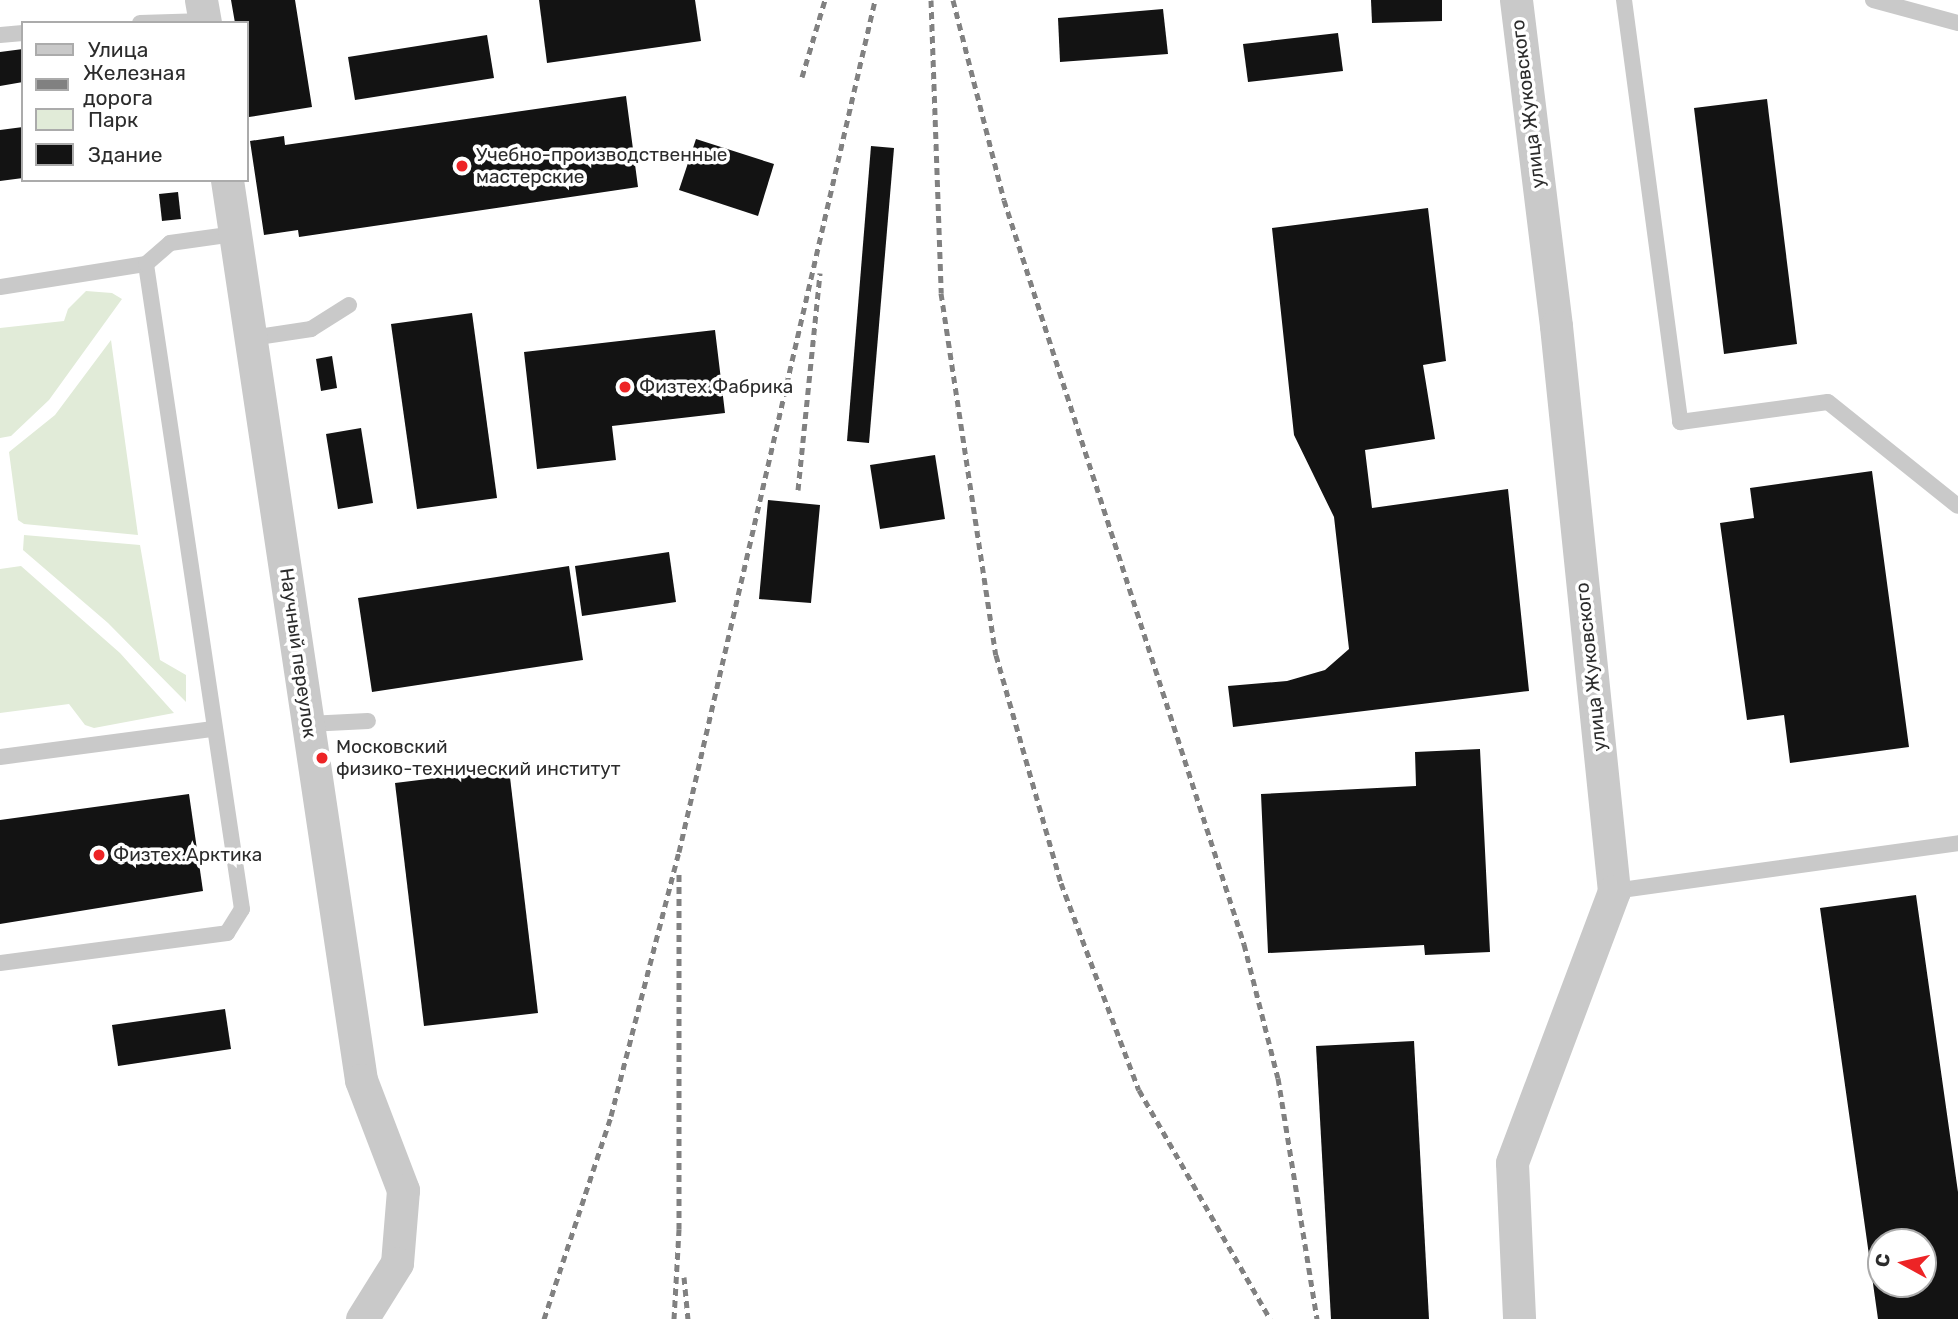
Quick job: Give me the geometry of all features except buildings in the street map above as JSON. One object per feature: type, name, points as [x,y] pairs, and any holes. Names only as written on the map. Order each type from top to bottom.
[{"type":"street","name":"улица Жуковского","points":[[1516,0],[1556,326],[1614,891],[1511,1163],[1519,1319]]},
{"type":"street","name":"Научный переулок","points":[[227,182],[361,1080],[404,1190],[397,1263],[362,1319]]},
{"type":"lane","points":[[1624,0],[1680,422],[1828,402],[1958,506]]},
{"type":"lane","points":[[1873,0],[1958,23]]},
{"type":"lane","points":[[156,21],[204,15]]},
{"type":"lane","points":[[0,35],[21,33]]},
{"type":"lane","points":[[0,288],[146,264],[170,243],[235,234]]},
{"type":"lane","points":[[0,963],[226,933],[242,909],[213,729],[146,264]]},
{"type":"lane","points":[[251,338],[312,329],[349,305]]},
{"type":"lane","points":[[308,724],[368,721]]},
{"type":"lane","points":[[0,757],[213,729]]},
{"type":"lane","points":[[1614,891],[1958,842]]},
{"type":"green space","points":[[86,291],[112,293],[122,299],[49,400],[11,436],[0,438],[0,328],[64,321],[68,309]]},
{"type":"green space","points":[[111,340],[138,535],[24,524],[18,520],[9,452],[55,415]]},
{"type":"green space","points":[[24,535],[140,545],[160,660],[186,675],[186,702],[108,623],[23,550]]},
{"type":"green space","points":[[21,566],[120,653],[174,713],[94,728],[85,725],[69,704],[0,713],[0,569]]},
{"type":"railway","points":[[802,77],[825,0]]},
{"type":"railway","points":[[544,1319],[611,1116],[679,852],[875,0]]},
{"type":"railway","points":[[931,0],[941,293],[996,655],[1061,883],[1139,1090],[1270,1319]]},
{"type":"railway","points":[[953,0],[1004,200],[1244,944],[1278,1078],[1317,1319]]},
{"type":"railway","points":[[798,490],[820,273]]},
{"type":"railway","points":[[674,1319],[679,1229],[679,873]]},
{"type":"railway","points":[[684,1277],[688,1319]]},
{"type":"place","name":"Учебно-производственные мастерские","points":[[462,166]]},
{"type":"place","name":"Физтех.Фабрика","points":[[625,387]]},
{"type":"place","name":"Московский физико-технический институт","points":[[322,758]]},
{"type":"place","name":"Физтех.Арктика","points":[[99,855]]}]
